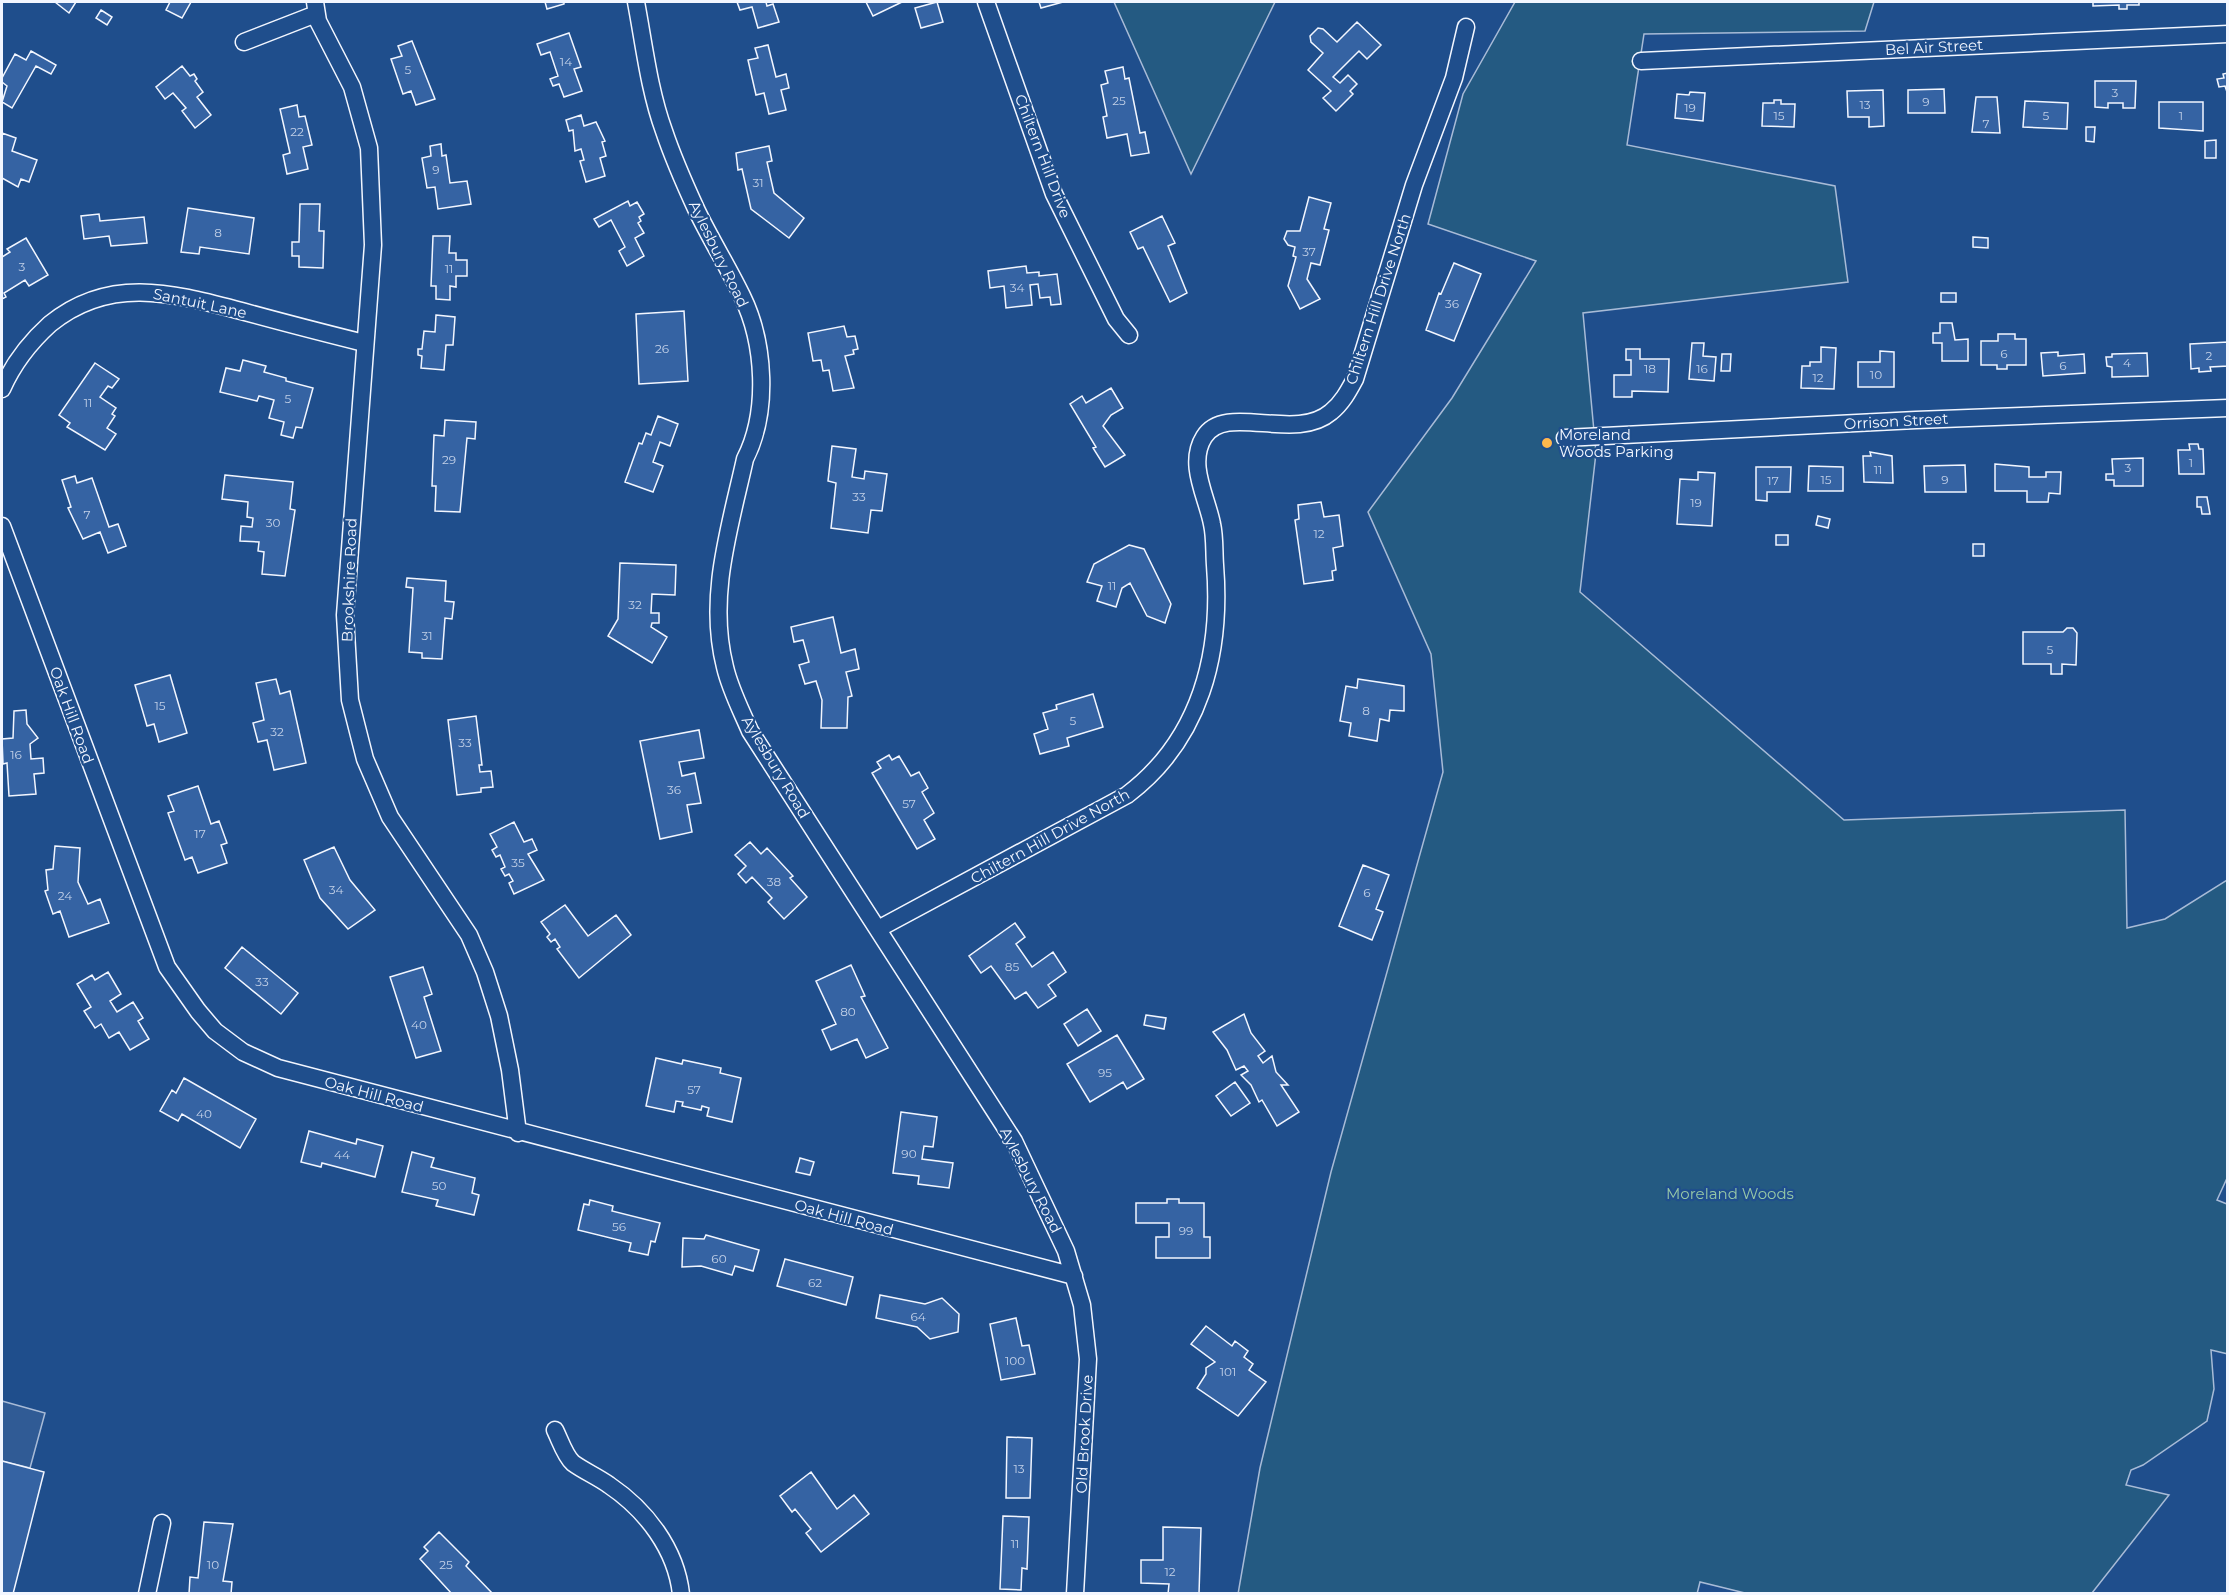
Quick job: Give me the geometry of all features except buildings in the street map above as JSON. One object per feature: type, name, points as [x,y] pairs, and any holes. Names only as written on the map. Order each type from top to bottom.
[{"type":"street","name":"Aylesbury Road","points":[[636,2],[663,129],[696,210],[743,298],[753,331],[760,369],[760,399],[754,442],[745,459],[721,569],[718,619],[725,668],[750,731],[1014,1141],[1050,1214],[1074,1276]]},
{"type":"street","name":"Chiltern Hill Drive","points":[[986,2],[1054,194],[1116,319],[1129,336]]},
{"type":"street","points":[[244,42],[316,8]]},
{"type":"street","name":"Brookshire Road","points":[[316,8],[352,87],[369,148],[373,244],[345,615],[347,671],[354,720],[365,759],[390,817],[469,935],[485,972],[504,1043],[518,1133]]},
{"type":"street","name":"Chiltern Hill Drive North","points":[[878,929],[1127,795],[1160,766],[1185,731],[1208,674],[1215,626],[1216,576],[1212,525],[1198,471],[1198,453],[1204,436],[1213,427],[1230,421],[1291,427],[1312,422],[1330,414],[1344,399],[1355,380],[1414,185],[1454,78],[1466,27]]},
{"type":"street","name":"Bel Air Street","points":[[1641,61],[2228,34]]},
{"type":"street","name":"Santuit Lane","points":[[2,389],[17,359],[52,323],[80,305],[99,296],[117,292],[155,293],[195,299],[364,343]]},
{"type":"street","name":"Orrison Street","points":[[1564,438],[1916,420],[2228,408]]},
{"type":"street","name":"Oak Hill Road","points":[[2,526],[167,967],[198,1011],[222,1036],[259,1061],[518,1133],[1074,1276]]},
{"type":"street","name":"Old Brook Drive","points":[[1074,1276],[1087,1332],[1088,1359],[1075,1593]]},
{"type":"street","points":[[555,1430],[571,1462],[610,1485],[649,1521],[679,1573],[681,1593]]},
{"type":"street","points":[[147,1593],[162,1523]]},
{"type":"green space","points":[[1114,2],[1275,2],[1191,174]]},
{"type":"green space","name":"Moreland Woods","points":[[1515,2],[1874,2],[1865,31],[1644,34],[1627,145],[1835,186],[1848,282],[1583,313],[1596,453],[1580,592],[1844,820],[2125,810],[2127,928],[2165,919],[2227,880],[2228,1176],[2217,1200],[2227,1204],[2228,1354],[2211,1350],[2214,1389],[2207,1421],[2143,1465],[2131,1470],[2126,1485],[2169,1495],[2092,1593],[1749,1594],[1700,1582],[1697,1594],[1238,1594],[1260,1468],[1331,1172],[1443,772],[1431,654],[1368,512],[1452,398],[1536,261],[1428,224],[1463,94]]},
{"type":"shaded area","points":[[2,1401],[45,1413],[30,1468],[2,1461]]},
{"type":"place","name":"Moreland Woods Parking","points":[[1547,443]]}]
